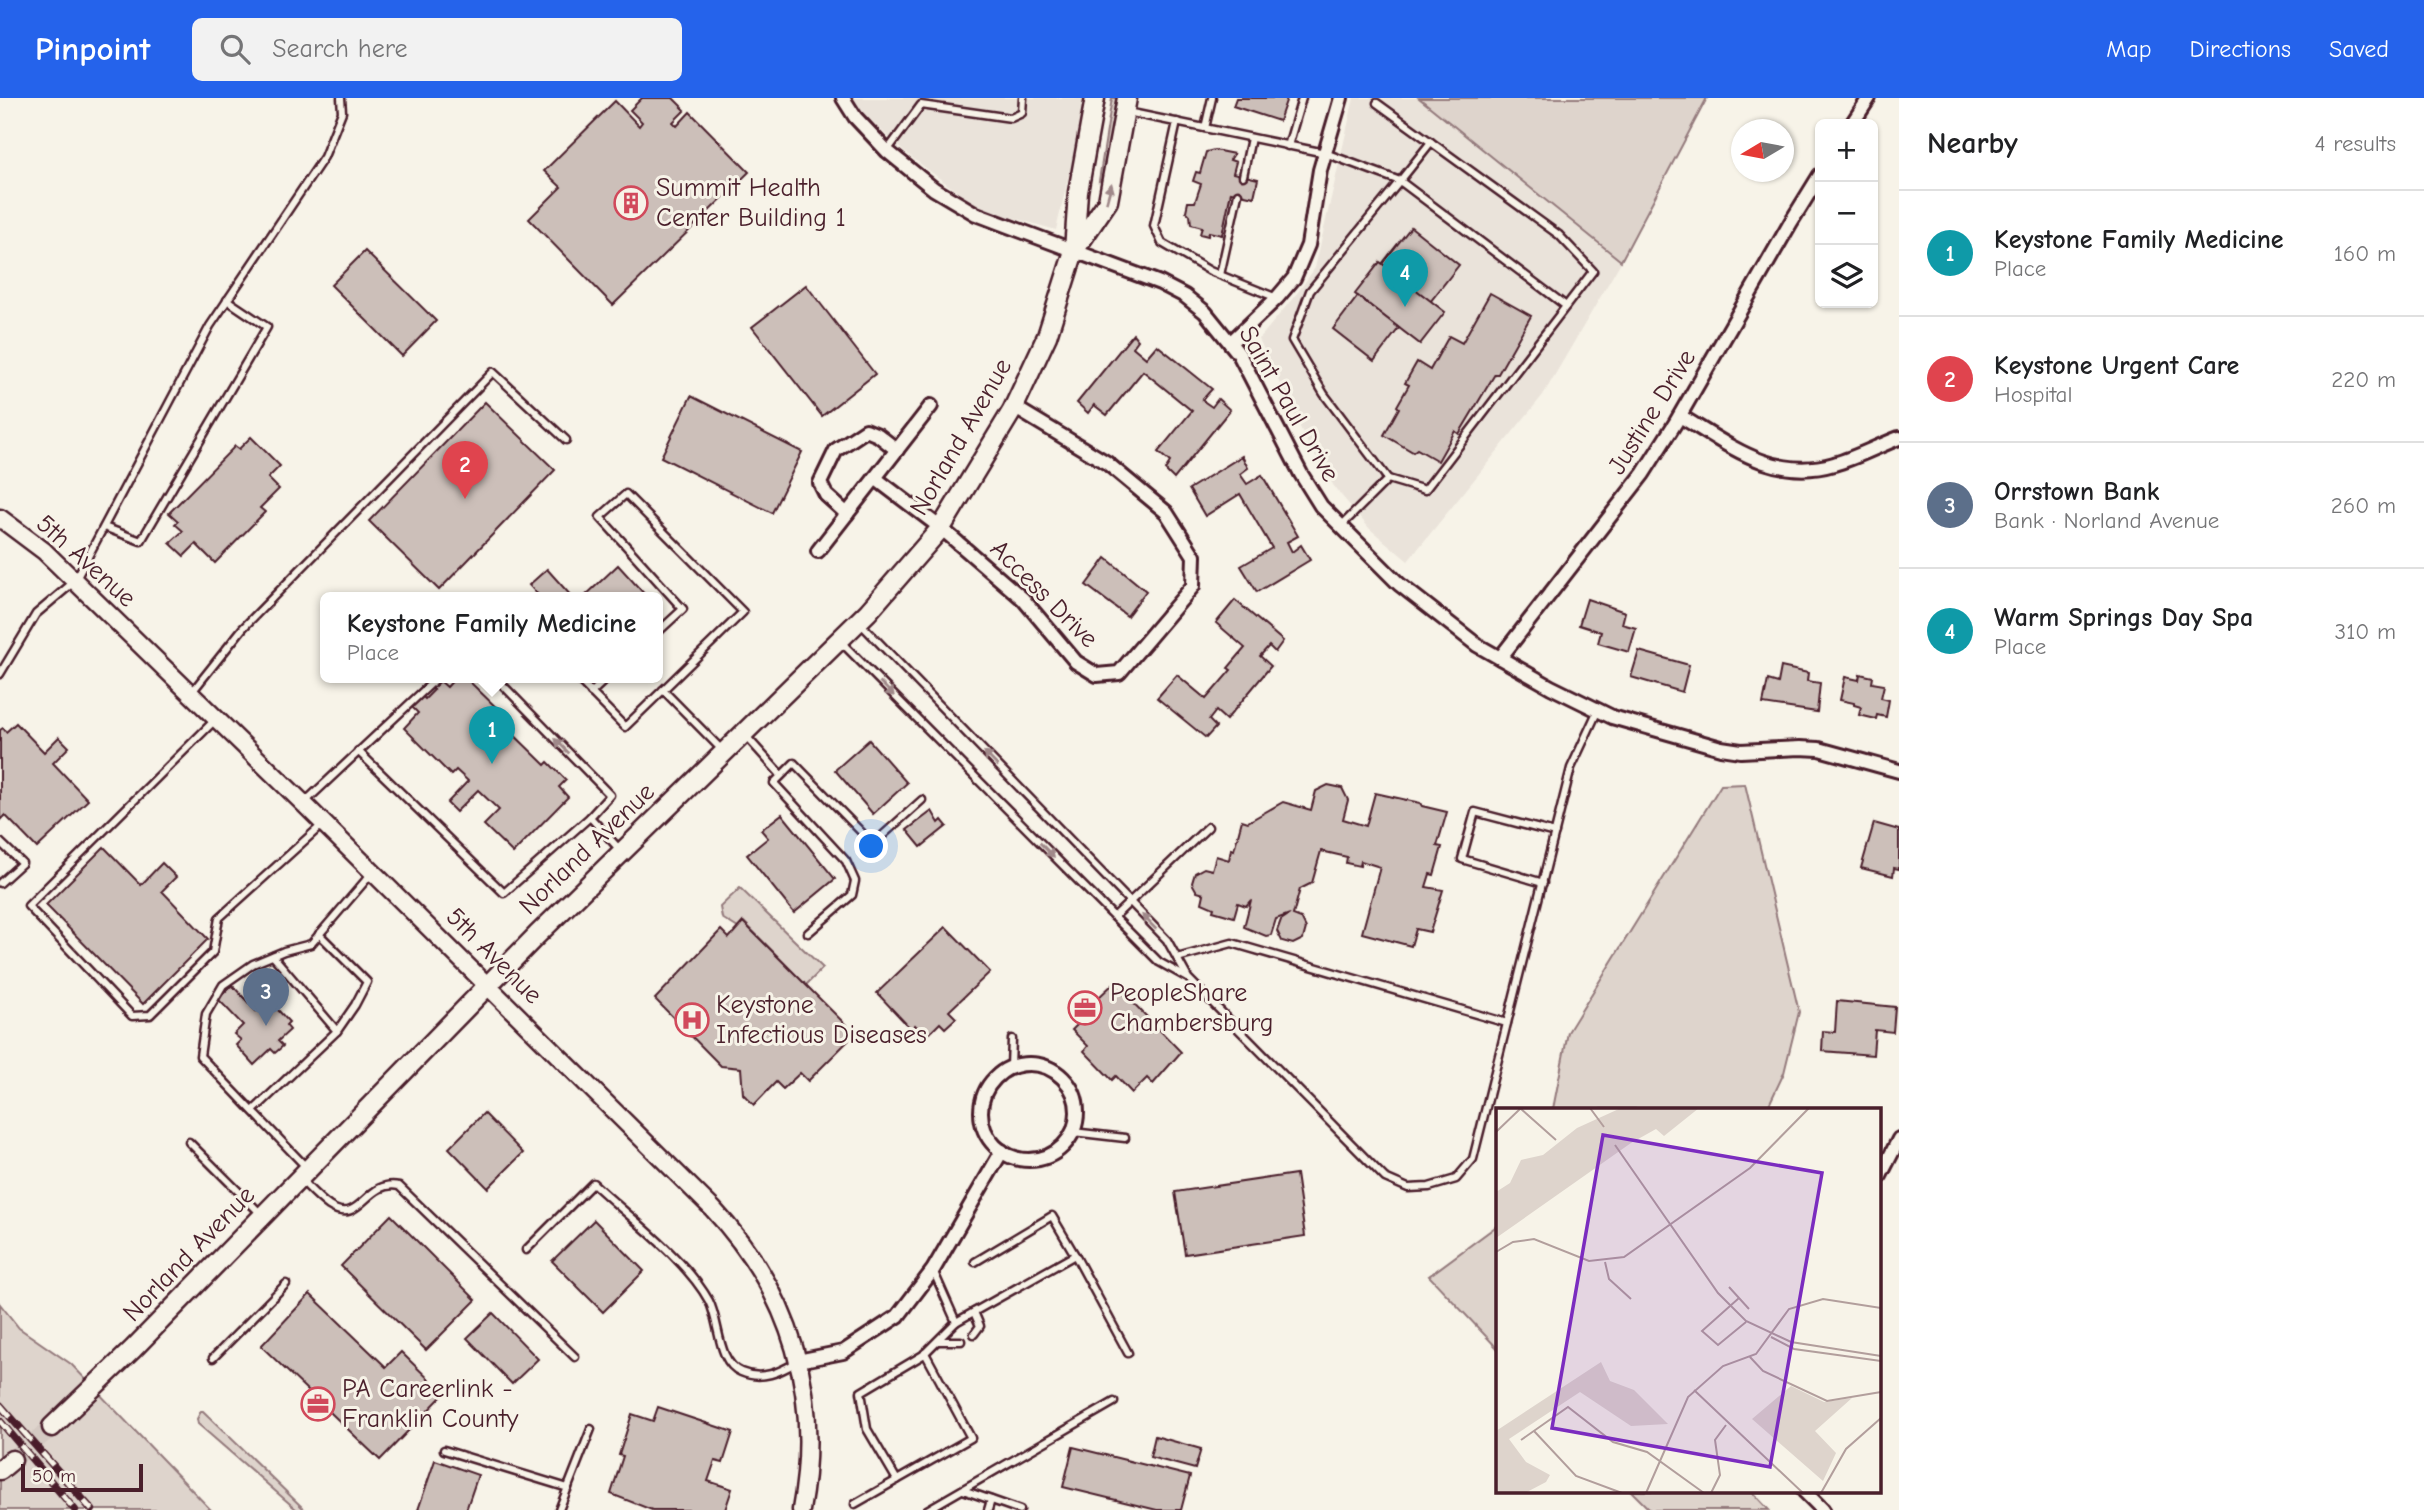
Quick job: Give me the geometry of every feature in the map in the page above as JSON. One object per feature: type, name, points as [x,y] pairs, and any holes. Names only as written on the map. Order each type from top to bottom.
[{"type":"main road","name":"Norland Avenue","points":[[52,1427],[117,1365],[622,852],[859,621],[941,528],[1014,407],[1047,335],[1074,251],[1078,192],[1095,98]]},
{"type":"main road","name":"Norland Avenue","points":[[1074,251],[1108,201],[1126,105]]},
{"type":"street","name":"Saint Paul Drive","points":[[843,98],[855,117],[887,151],[934,189],[976,214],[1160,283],[1185,296],[1205,312],[1239,354],[1301,474],[1321,506],[1399,584],[1476,645],[1612,717],[1721,748],[1741,751],[1819,749],[1899,771]]},
{"type":"street","points":[[1230,343],[1294,278],[1308,245],[1320,170],[1342,98]]},
{"type":"street","points":[[1855,119],[1869,98]]},
{"type":"street","name":"Justine Drive","points":[[1500,658],[1643,474],[1680,416],[1816,182]]},
{"type":"street","points":[[818,551],[931,407]]},
{"type":"street","name":"Access Drive","points":[[875,478],[941,528],[1023,599],[1076,662],[1097,675],[1119,673],[1193,586],[1194,556],[1166,512],[1107,463],[1014,407]]},
{"type":"street","points":[[1680,416],[1756,461],[1792,470],[1833,465],[1899,438]]},
{"type":"street","points":[[847,514],[826,495],[820,483],[836,450],[866,430],[878,435],[897,450]]},
{"type":"street","name":"5th Avenue","points":[[0,518],[44,551],[217,719],[729,1226],[772,1290],[787,1323],[799,1361],[808,1441],[801,1510]]},
{"type":"street","points":[[1042,1065],[1067,1083],[1074,1096],[1077,1111],[1073,1132],[1057,1150],[1044,1157],[1022,1159],[1002,1152],[991,1141],[984,1128],[981,1114],[983,1099],[998,1074],[1011,1067],[1042,1065]]},
{"type":"street","points":[[1882,1172],[1899,1139]]},
{"type":"street","points":[[799,1361],[843,1352],[898,1316],[933,1270],[1002,1152]]},
{"type":"street","points":[[1805,1492],[1823,1510]]},
{"type":"lane","points":[[0,674],[36,614],[75,582],[210,326],[324,157],[342,112],[341,98]]},
{"type":"lane","points":[[887,151],[920,102],[1011,118],[1022,113],[1023,98]]},
{"type":"lane","points":[[1205,128],[1212,98]]},
{"type":"lane","points":[[1288,146],[1302,98]]},
{"type":"lane","points":[[1377,103],[1431,142],[1559,235],[1593,271],[1425,490],[1388,478],[1324,394],[1292,340],[1310,290],[1431,142]]},
{"type":"lane","points":[[1126,105],[1177,122],[1325,153],[1400,181],[1566,306]]},
{"type":"lane","points":[[1177,122],[1154,226],[1162,243],[1220,275],[1277,298]]},
{"type":"lane","points":[[1242,176],[1251,138]]},
{"type":"lane","points":[[1220,275],[1238,194]]},
{"type":"lane","points":[[104,527],[141,541],[267,327],[227,300]]},
{"type":"lane","points":[[191,694],[243,628],[493,372],[566,440]]},
{"type":"lane","points":[[1341,526],[1388,478]]},
{"type":"lane","points":[[582,683],[625,727],[743,612],[626,494],[600,517],[683,609],[663,627]]},
{"type":"lane","points":[[859,621],[1167,940],[1188,978],[1385,1178],[1408,1188],[1429,1187],[1456,1179],[1473,1158],[1572,768],[1598,710]]},
{"type":"lane","points":[[839,640],[1159,962],[1188,978]]},
{"type":"lane","points":[[303,803],[432,683]]},
{"type":"lane","points":[[358,751],[504,893],[590,817],[610,795],[501,683]]},
{"type":"lane","points":[[591,693],[602,683]]},
{"type":"lane","points":[[663,690],[724,753]]},
{"type":"lane","points":[[217,719],[28,906],[132,1016],[150,1014],[213,952],[219,918],[323,823]]},
{"type":"lane","points":[[743,734],[781,775]]},
{"type":"lane","points":[[808,933],[852,895],[855,881],[846,861],[774,783],[794,762],[873,844],[922,800]]},
{"type":"lane","points":[[1543,883],[1462,859],[1475,812],[1555,833]]},
{"type":"lane","points":[[590,817],[622,852]]},
{"type":"lane","points":[[1114,917],[1208,827]]},
{"type":"lane","points":[[0,842],[22,863],[0,883]]},
{"type":"lane","points":[[373,872],[311,944],[253,964],[223,985],[206,1014],[200,1056],[253,1111],[329,1206],[345,1211],[356,1209],[375,1189],[388,1185],[398,1186],[575,1357]]},
{"type":"lane","points":[[253,1111],[337,1031],[367,982],[319,934]]},
{"type":"lane","points":[[1177,958],[1232,943],[1507,1023]]},
{"type":"lane","points":[[273,956],[337,1031]]},
{"type":"lane","points":[[1011,1067],[1012,1039]]},
{"type":"lane","points":[[1073,1132],[1125,1138]]},
{"type":"lane","points":[[189,1142],[263,1216]]},
{"type":"lane","points":[[526,1250],[593,1183],[694,1276],[715,1313],[723,1351],[735,1368],[740,1372],[768,1376],[799,1361]]},
{"type":"lane","points":[[975,1262],[1052,1216],[1128,1353]]},
{"type":"lane","points":[[897,1480],[867,1429],[861,1392],[925,1353],[956,1322],[1075,1255]]},
{"type":"lane","points":[[933,1270],[956,1322]]},
{"type":"lane","points":[[213,1358],[286,1284]]},
{"type":"lane","points":[[974,1312],[980,1326],[974,1334]]},
{"type":"lane","points":[[939,1341],[961,1341]]},
{"type":"lane","points":[[855,1504],[971,1438],[925,1353]]},
{"type":"lane","points":[[928,1510],[1114,1402]]},
{"type":"lane","points":[[559,1510],[591,1429]]},
{"type":"lane","points":[[444,1450],[568,1488]]},
{"type":"lane","points":[[963,1490],[1020,1510]]},
{"type":"lane","points":[[945,1510],[949,1498]]},
{"type":"lane","points":[[988,1510],[991,1500]]},
{"type":"shaded area","points":[[851,98],[1087,98],[1056,230],[979,208],[903,151]]},
{"type":"shaded area","points":[[1112,98],[1116,98],[1104,179],[1099,181]]},
{"type":"shaded area","points":[[1354,98],[1422,98],[1625,255],[1543,395],[1408,561],[1370,529],[1335,488],[1307,442],[1259,339],[1315,268]]},
{"type":"shaded area","points":[[1419,98],[1707,98],[1621,261]]},
{"type":"shaded area","points":[[1745,784],[1799,1012],[1784,1073],[1767,1108],[1553,1108],[1568,1032],[1721,785]]},
{"type":"shaded area","points":[[740,888],[823,968],[806,985],[744,922],[738,928],[722,918],[720,907]]},
{"type":"shaded area","points":[[1496,1226],[1496,1347],[1429,1276]]},
{"type":"shaded area","points":[[0,1304],[19,1328],[71,1364],[211,1510],[0,1510]]},
{"type":"shaded area","points":[[201,1411],[305,1510],[297,1510],[198,1424]]},
{"type":"shaded area","points":[[1632,1492],[1752,1492],[1769,1510],[1650,1510]]},
{"type":"building","name":"Summit Health Center Building 1","points":[[642,98],[673,98],[685,110],[673,122],[677,126],[690,112],[749,172],[613,305],[529,219],[561,187],[544,171],[615,101],[639,126],[642,122],[630,110]]},
{"type":"building","points":[[1236,98],[1287,98],[1279,121],[1233,106]]},
{"type":"building","points":[[1214,150],[1234,154],[1230,160],[1236,162],[1233,173],[1258,179],[1254,197],[1231,192],[1222,235],[1209,232],[1208,236],[1200,234],[1202,227],[1191,224],[1190,215],[1186,211],[1188,202],[1195,202],[1201,184],[1193,181],[1196,172],[1200,173],[1206,152]]},
{"type":"building","points":[[1411,227],[1459,265],[1430,302],[1382,264]]},
{"type":"building","points":[[365,251],[436,321],[402,356],[331,285]]},
{"type":"building","points":[[1380,262],[1445,312],[1420,344],[1355,294]]},
{"type":"building","points":[[806,285],[875,374],[822,416],[752,327]]},
{"type":"building","points":[[1490,293],[1531,316],[1459,434],[1455,431],[1438,461],[1417,449],[1413,452],[1384,435],[1399,408],[1397,406],[1409,385],[1405,383],[1417,362],[1430,370],[1449,336],[1462,343]]},
{"type":"building","points":[[1358,296],[1399,328],[1374,361],[1333,329]]},
{"type":"building","points":[[1133,334],[1138,340],[1133,347],[1146,358],[1157,345],[1212,389],[1202,400],[1212,407],[1218,399],[1230,410],[1174,479],[1165,470],[1170,462],[1158,452],[1192,411],[1143,371],[1107,415],[1094,405],[1088,413],[1077,403]]},
{"type":"building","points":[[691,396],[802,452],[772,513],[661,457]]},
{"type":"building","points":[[485,402],[555,470],[439,590],[369,521]]},
{"type":"building","points":[[251,437],[280,466],[268,478],[279,489],[260,508],[265,512],[215,563],[196,544],[184,556],[170,543],[183,531],[175,524],[178,521],[169,513],[235,446],[239,449]]},
{"type":"building","points":[[1242,456],[1248,468],[1240,474],[1247,484],[1262,475],[1298,536],[1287,542],[1292,552],[1301,545],[1310,560],[1257,592],[1241,566],[1272,548],[1240,494],[1205,516],[1189,489]]},
{"type":"building","points":[[1106,558],[1146,591],[1127,616],[1086,585]]},
{"type":"building","points":[[618,565],[643,592],[589,592]]},
{"type":"building","points":[[547,569],[568,592],[535,592],[529,585]]},
{"type":"building","points":[[1587,599],[1625,612],[1622,624],[1636,628],[1629,652],[1598,643],[1601,632],[1579,625]]},
{"type":"building","points":[[1235,600],[1283,641],[1275,652],[1269,646],[1260,656],[1271,666],[1226,720],[1216,711],[1209,720],[1216,727],[1206,738],[1157,698],[1177,675],[1206,699],[1231,670],[1228,668],[1245,648],[1216,623]]},
{"type":"building","points":[[1639,651],[1689,665],[1682,692],[1631,677]]},
{"type":"building","points":[[1781,667],[1808,673],[1807,681],[1820,683],[1817,712],[1763,704],[1768,680],[1778,683]]},
{"type":"building","points":[[1860,674],[1873,677],[1872,683],[1884,685],[1881,698],[1889,700],[1886,717],[1877,715],[1876,719],[1859,715],[1861,707],[1840,700],[1845,677],[1859,680]]},
{"type":"building","points":[[436,683],[442,683],[447,687],[451,683],[471,683],[506,717],[501,722],[545,765],[548,762],[566,780],[559,787],[568,797],[513,853],[484,825],[499,810],[478,790],[456,812],[447,803],[468,781],[456,770],[451,775],[404,728],[418,713],[411,706],[421,695],[425,699],[434,690],[431,688]]},
{"type":"building","points":[[16,723],[44,752],[59,737],[69,747],[53,763],[88,800],[37,848],[5,815],[0,820],[0,730],[3,728],[6,732]]},
{"type":"building","points":[[869,740],[907,783],[873,814],[835,770]]},
{"type":"building","points":[[1328,785],[1342,788],[1348,800],[1343,819],[1366,826],[1375,793],[1447,812],[1437,846],[1442,847],[1434,875],[1430,874],[1426,887],[1443,890],[1430,932],[1416,929],[1411,946],[1362,933],[1380,867],[1361,861],[1360,866],[1346,863],[1347,857],[1321,851],[1312,883],[1300,889],[1293,915],[1301,918],[1306,928],[1303,939],[1293,944],[1282,941],[1277,931],[1281,920],[1290,914],[1276,919],[1271,935],[1266,936],[1244,927],[1251,900],[1246,906],[1238,903],[1234,917],[1213,911],[1214,908],[1202,903],[1204,894],[1197,892],[1192,883],[1195,873],[1204,868],[1212,870],[1216,856],[1229,860],[1242,820],[1248,822],[1283,802],[1311,810],[1316,791]]},
{"type":"building","points":[[932,811],[939,823],[942,820],[947,826],[921,847],[907,830]]},
{"type":"building","points":[[782,814],[835,879],[794,913],[747,855],[768,838],[761,830]]},
{"type":"building","points":[[1874,823],[1899,830],[1899,869],[1894,868],[1893,876],[1861,868]]},
{"type":"building","points":[[104,847],[141,885],[162,863],[176,877],[162,891],[208,939],[143,1004],[46,905]]},
{"type":"building","points":[[743,922],[855,1034],[808,1081],[800,1073],[783,1089],[776,1082],[754,1105],[743,1094],[741,1068],[721,1066],[655,999],[721,930],[729,938]]},
{"type":"building","points":[[946,927],[990,972],[949,1011],[956,1018],[945,1028],[940,1023],[926,1037],[915,1025],[911,1029],[877,993]]},
{"type":"building","points":[[1114,983],[1181,1052],[1153,1084],[1147,1078],[1132,1093],[1116,1076],[1112,1080],[1084,1051],[1088,1046],[1072,1030],[1087,1015],[1080,1008],[1094,995],[1098,998]]},
{"type":"building","points":[[232,985],[256,1011],[268,999],[289,1022],[286,1025],[290,1030],[278,1041],[283,1046],[275,1053],[271,1049],[254,1065],[236,1045],[241,1040],[234,1034],[243,1025],[218,999]]},
{"type":"building","points":[[1837,1001],[1895,1007],[1893,1032],[1875,1030],[1873,1055],[1822,1051],[1823,1031],[1835,1032]]},
{"type":"building","points":[[484,1113],[523,1153],[488,1188],[449,1148]]},
{"type":"building","points":[[1296,1174],[1305,1236],[1185,1254],[1175,1192]]},
{"type":"building","points":[[391,1215],[476,1300],[426,1350],[341,1266]]},
{"type":"building","points":[[594,1220],[644,1271],[603,1312],[552,1261]]},
{"type":"building","points":[[310,1294],[386,1367],[401,1352],[444,1394],[380,1460],[261,1346]]},
{"type":"building","points":[[493,1313],[538,1359],[512,1384],[467,1338]]},
{"type":"building","points":[[658,1407],[733,1432],[723,1463],[715,1461],[708,1481],[732,1489],[725,1510],[652,1510],[611,1494],[623,1456],[619,1455],[632,1414],[653,1421]]},
{"type":"building","points":[[1155,1436],[1201,1449],[1195,1469],[1150,1457]]},
{"type":"building","points":[[1073,1447],[1190,1476],[1181,1510],[1157,1510],[1063,1487]]},
{"type":"building","points":[[435,1460],[478,1475],[466,1510],[418,1510]]},
{"type":"tunnel","points":[[12,1460],[52,1427]]},
{"type":"railway","points":[[0,1405],[92,1510]]},
{"type":"railway","points":[[0,1421],[75,1510]]},
{"type":"place","name":"Summit Health Center Building 1","points":[[631,203]]},
{"type":"place","name":"Warm Springs Day Spa","points":[[1405,307]]},
{"type":"place","name":"Keystone Urgent Care","points":[[465,499]]},
{"type":"place","name":"Keystone Family Medicine","points":[[492,764]]},
{"type":"place","name":"PeopleShare Chambersburg","points":[[1085,1008]]},
{"type":"place","name":"Keystone Infectious Diseases","points":[[692,1020]]},
{"type":"place","name":"Orrstown Bank","points":[[266,1026]]},
{"type":"place","name":"PA Careerlink - Franklin County","points":[[318,1404]]}]
